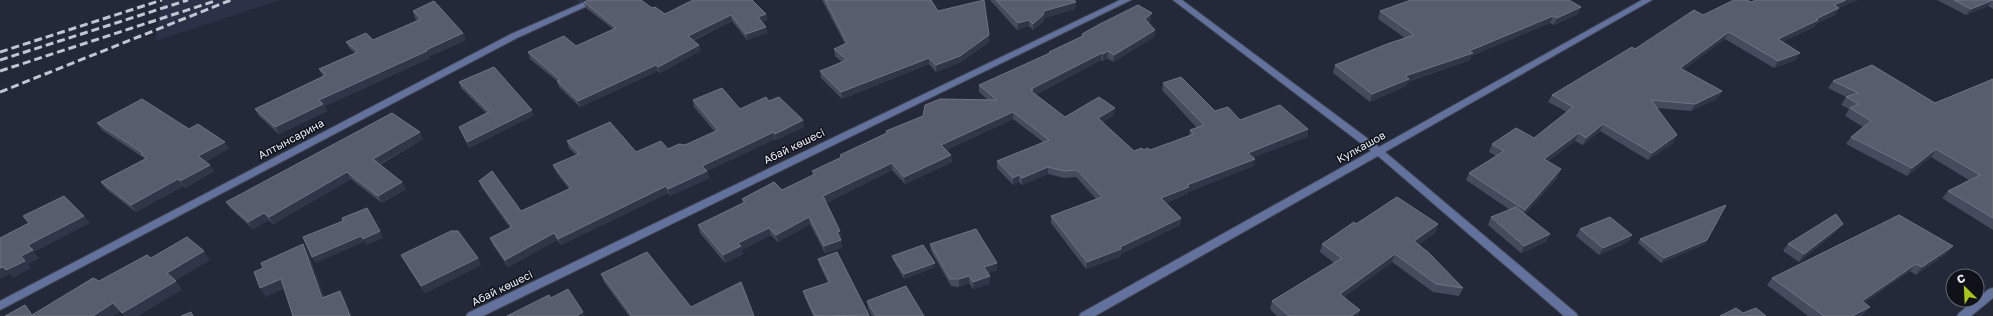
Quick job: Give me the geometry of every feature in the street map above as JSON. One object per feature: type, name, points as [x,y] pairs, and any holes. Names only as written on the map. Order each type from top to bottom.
[{"type":"street","name":"Алтынсарина","points":[[0,306],[514,36],[596,0]]},
{"type":"street","name":"Абай көшесі","points":[[472,316],[1127,0]]},
{"type":"street","points":[[1177,0],[1378,151],[1572,316]]},
{"type":"street","name":"Кулкашов","points":[[1085,316],[1648,0]]},
{"type":"street","points":[[1963,316],[1993,292]]},
{"type":"shaded area","points":[[163,0],[280,0],[155,41]]},
{"type":"building","points":[[589,0],[641,0],[652,8],[655,7],[665,14],[693,0],[752,0],[766,14],[758,17],[766,27],[746,34],[731,15],[688,36],[699,45],[658,67],[656,65],[578,101],[557,81],[560,80],[528,52],[564,36],[576,46],[616,28],[584,2]]},
{"type":"building","points":[[825,0],[931,0],[938,11],[984,0],[989,35],[960,56],[936,65],[929,58],[841,92],[820,71],[847,60],[834,49],[847,43]]},
{"type":"building","points":[[996,0],[1074,0],[1076,2],[1044,11],[1043,15],[1033,24],[1029,20],[1018,23]]},
{"type":"building","points":[[1411,0],[1569,0],[1581,7],[1557,18],[1553,16],[1469,51],[1473,53],[1405,76],[1409,79],[1372,94],[1335,65],[1414,35],[1380,11]]},
{"type":"building","points":[[1734,0],[1747,0],[1751,2],[1756,0],[1846,0],[1834,5],[1839,8],[1778,39],[1800,53],[1778,61],[1729,32],[1680,68],[1722,91],[1695,104],[1651,100],[1677,135],[1652,153],[1603,124],[1586,138],[1579,133],[1544,159],[1561,169],[1525,210],[1469,173],[1504,151],[1492,144],[1516,128],[1534,138],[1573,107],[1552,95],[1632,47],[1635,49],[1694,10],[1703,15]]},
{"type":"building","points":[[1954,0],[1993,0],[1971,9]]},
{"type":"building","points":[[434,1],[463,33],[319,100],[323,104],[275,127],[255,109],[326,75],[319,69],[358,52],[346,42],[366,33],[373,40],[421,19],[413,11]]},
{"type":"building","points":[[1138,5],[1152,13],[1145,19],[1155,30],[1114,55],[1108,51],[1103,54],[1102,53],[1031,89],[1033,90],[1031,91],[1065,117],[1099,97],[1115,108],[1098,118],[1134,151],[1142,148],[1143,150],[1148,148],[1150,150],[1194,134],[1190,130],[1204,125],[1163,83],[1181,77],[1215,111],[1228,107],[1240,120],[1280,105],[1308,129],[1248,153],[1255,159],[1187,185],[1189,187],[1161,198],[1181,218],[1120,247],[1121,249],[1087,262],[1051,216],[1102,197],[1077,170],[1064,171],[1048,167],[1022,178],[1019,175],[1013,178],[997,161],[1049,140],[1013,112],[941,145],[951,155],[904,177],[892,163],[823,196],[840,231],[837,232],[841,240],[824,246],[809,217],[776,235],[769,228],[738,243],[741,246],[723,255],[698,225],[745,202],[742,199],[774,182],[782,190],[815,174],[812,171],[842,157],[840,155],[887,133],[886,131],[923,116],[925,105],[940,99],[997,100],[979,85],[1050,53],[1049,52],[1083,36],[1082,34],[1098,25]]},
{"type":"building","points":[[1872,65],[1935,103],[1993,79],[1993,218],[1948,191],[1980,175],[1936,149],[1912,168],[1851,137],[1871,121],[1850,108],[1859,104],[1846,97],[1858,93],[1833,81]]},
{"type":"building","points":[[494,67],[532,110],[467,142],[459,127],[489,112],[459,82]]},
{"type":"building","points":[[722,88],[740,109],[766,97],[769,101],[779,97],[803,120],[702,166],[707,171],[668,189],[666,186],[558,239],[554,233],[505,260],[490,238],[512,227],[479,181],[492,171],[521,211],[571,188],[553,165],[579,154],[567,141],[610,122],[636,152],[661,141],[668,149],[679,144],[685,145],[718,130],[693,100]]},
{"type":"building","points":[[142,99],[189,129],[198,124],[225,142],[198,156],[210,165],[180,181],[178,179],[131,205],[101,182],[147,158],[141,154],[143,153],[97,123]]},
{"type":"building","points":[[392,113],[420,132],[373,159],[402,182],[378,196],[347,172],[269,217],[264,213],[248,222],[226,202]]},
{"type":"building","points":[[64,196],[84,216],[28,245],[33,250],[21,256],[25,261],[6,270],[3,267],[0,268],[0,238],[29,223],[23,216]]},
{"type":"building","points":[[1397,197],[1438,224],[1414,241],[1428,252],[1463,288],[1436,284],[1395,254],[1340,294],[1360,310],[1351,316],[1289,316],[1272,301],[1342,258],[1322,244],[1354,222],[1356,224]]},
{"type":"building","points":[[1726,205],[1707,240],[1664,258],[1640,239]]},
{"type":"building","points":[[1516,207],[1550,234],[1524,246],[1491,217]]},
{"type":"building","points":[[367,208],[380,231],[363,239],[361,236],[312,257],[303,237],[343,221],[342,218]]},
{"type":"building","points":[[1836,214],[1843,224],[1804,254],[1788,244]]},
{"type":"building","points":[[1899,215],[1953,246],[1922,267],[1916,264],[1862,301],[1870,307],[1852,316],[1824,316],[1772,278]]},
{"type":"building","points":[[1610,217],[1632,235],[1603,248],[1580,229]]},
{"type":"building","points":[[976,229],[997,263],[984,267],[990,276],[973,282],[969,276],[959,279],[950,279],[930,244]]},
{"type":"building","points":[[451,231],[458,231],[478,258],[421,286],[401,255]]},
{"type":"building","points":[[187,237],[204,251],[167,273],[176,281],[122,313],[113,303],[93,316],[5,316],[25,305],[32,315],[93,278],[99,281],[147,255],[151,258]]},
{"type":"building","points":[[303,244],[322,298],[340,291],[350,316],[293,316],[281,279],[260,288],[254,272],[263,268],[261,263]]},
{"type":"building","points":[[923,245],[935,263],[904,274],[892,256]]},
{"type":"building","points":[[647,252],[691,307],[741,282],[754,316],[632,316],[601,274]]},
{"type":"building","points":[[837,252],[869,315],[815,316],[803,291],[830,282],[818,259]]},
{"type":"building","points":[[906,286],[924,316],[876,316],[867,301]]},
{"type":"building","points":[[568,289],[583,312],[576,316],[507,316],[549,295],[551,298]]},
{"type":"building","points":[[1736,308],[1743,313],[1756,308],[1766,316],[1720,316]]},
{"type":"building","points":[[191,312],[193,316],[181,316]]},
{"type":"railway","points":[[0,52],[162,0]]},
{"type":"railway","points":[[0,60],[188,0]]},
{"type":"railway","points":[[0,92],[231,0]]},
{"type":"railway","points":[[0,71],[215,1]]}]
